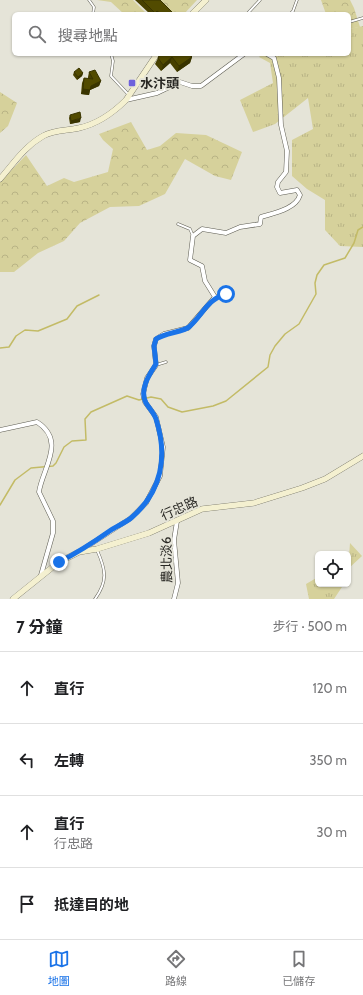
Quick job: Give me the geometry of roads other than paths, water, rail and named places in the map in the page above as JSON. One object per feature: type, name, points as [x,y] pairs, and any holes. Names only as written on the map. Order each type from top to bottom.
[{"type":"street","points":[[194,12],[206,0]]},
{"type":"street","points":[[0,179],[22,152],[44,136],[55,131],[79,128],[96,122],[128,97],[156,56]]},
{"type":"street","points":[[128,97],[157,93],[180,82],[192,86],[201,86],[241,56]]},
{"type":"street","points":[[79,552],[131,518],[146,503],[160,476],[163,447],[156,417],[145,402],[143,394],[147,378],[156,364],[154,346],[156,339],[164,334],[188,328],[215,297],[205,281],[202,266],[190,260],[193,236],[202,229],[226,233],[240,227],[260,224],[261,217],[294,205],[299,201],[300,195],[297,190],[280,193],[277,187],[278,182],[286,172],[287,151],[281,125],[279,78],[274,58],[270,56]]},
{"type":"street","points":[[0,430],[37,422],[44,427],[49,435],[51,455],[39,492],[53,521],[53,533],[41,575]]},
{"type":"street","name":"行忠路","points":[[13,599],[59,562],[79,552],[97,549],[149,533],[202,508],[254,503],[302,488],[325,479],[363,456]]},
{"type":"street","name":"農北淡6","points":[[174,599],[178,583],[174,540],[177,521]]},
{"type":"lane","points":[[89,0],[94,7],[93,12]]},
{"type":"lane","points":[[249,12],[260,0]]},
{"type":"lane","points":[[292,12],[297,0]]},
{"type":"lane","points":[[351,21],[363,18]]},
{"type":"lane","points":[[112,56],[113,61],[111,76],[128,97]]},
{"type":"lane","points":[[178,224],[190,230],[193,236]]},
{"type":"lane","points":[[215,297],[232,290]]},
{"type":"lane","points":[[156,364],[166,362]]},
{"type":"lane","points":[[95,599],[103,588],[105,568],[97,549]]},
{"type":"waterway","points":[[0,505],[15,480],[31,468],[53,466],[64,447],[72,441],[86,440],[85,419],[91,412],[127,396],[139,400],[151,397],[161,399],[168,407],[182,412],[213,406],[226,401],[268,367],[270,355],[275,346],[285,334],[299,324],[316,294],[315,283],[317,275],[324,265],[345,258],[354,243],[358,230],[363,227]]},
{"type":"waterway","points":[[0,348],[9,347],[16,336],[25,330],[38,331],[67,319],[77,306],[99,295]]},
{"type":"place","name":"水汴頭","points":[[132,83]]}]
